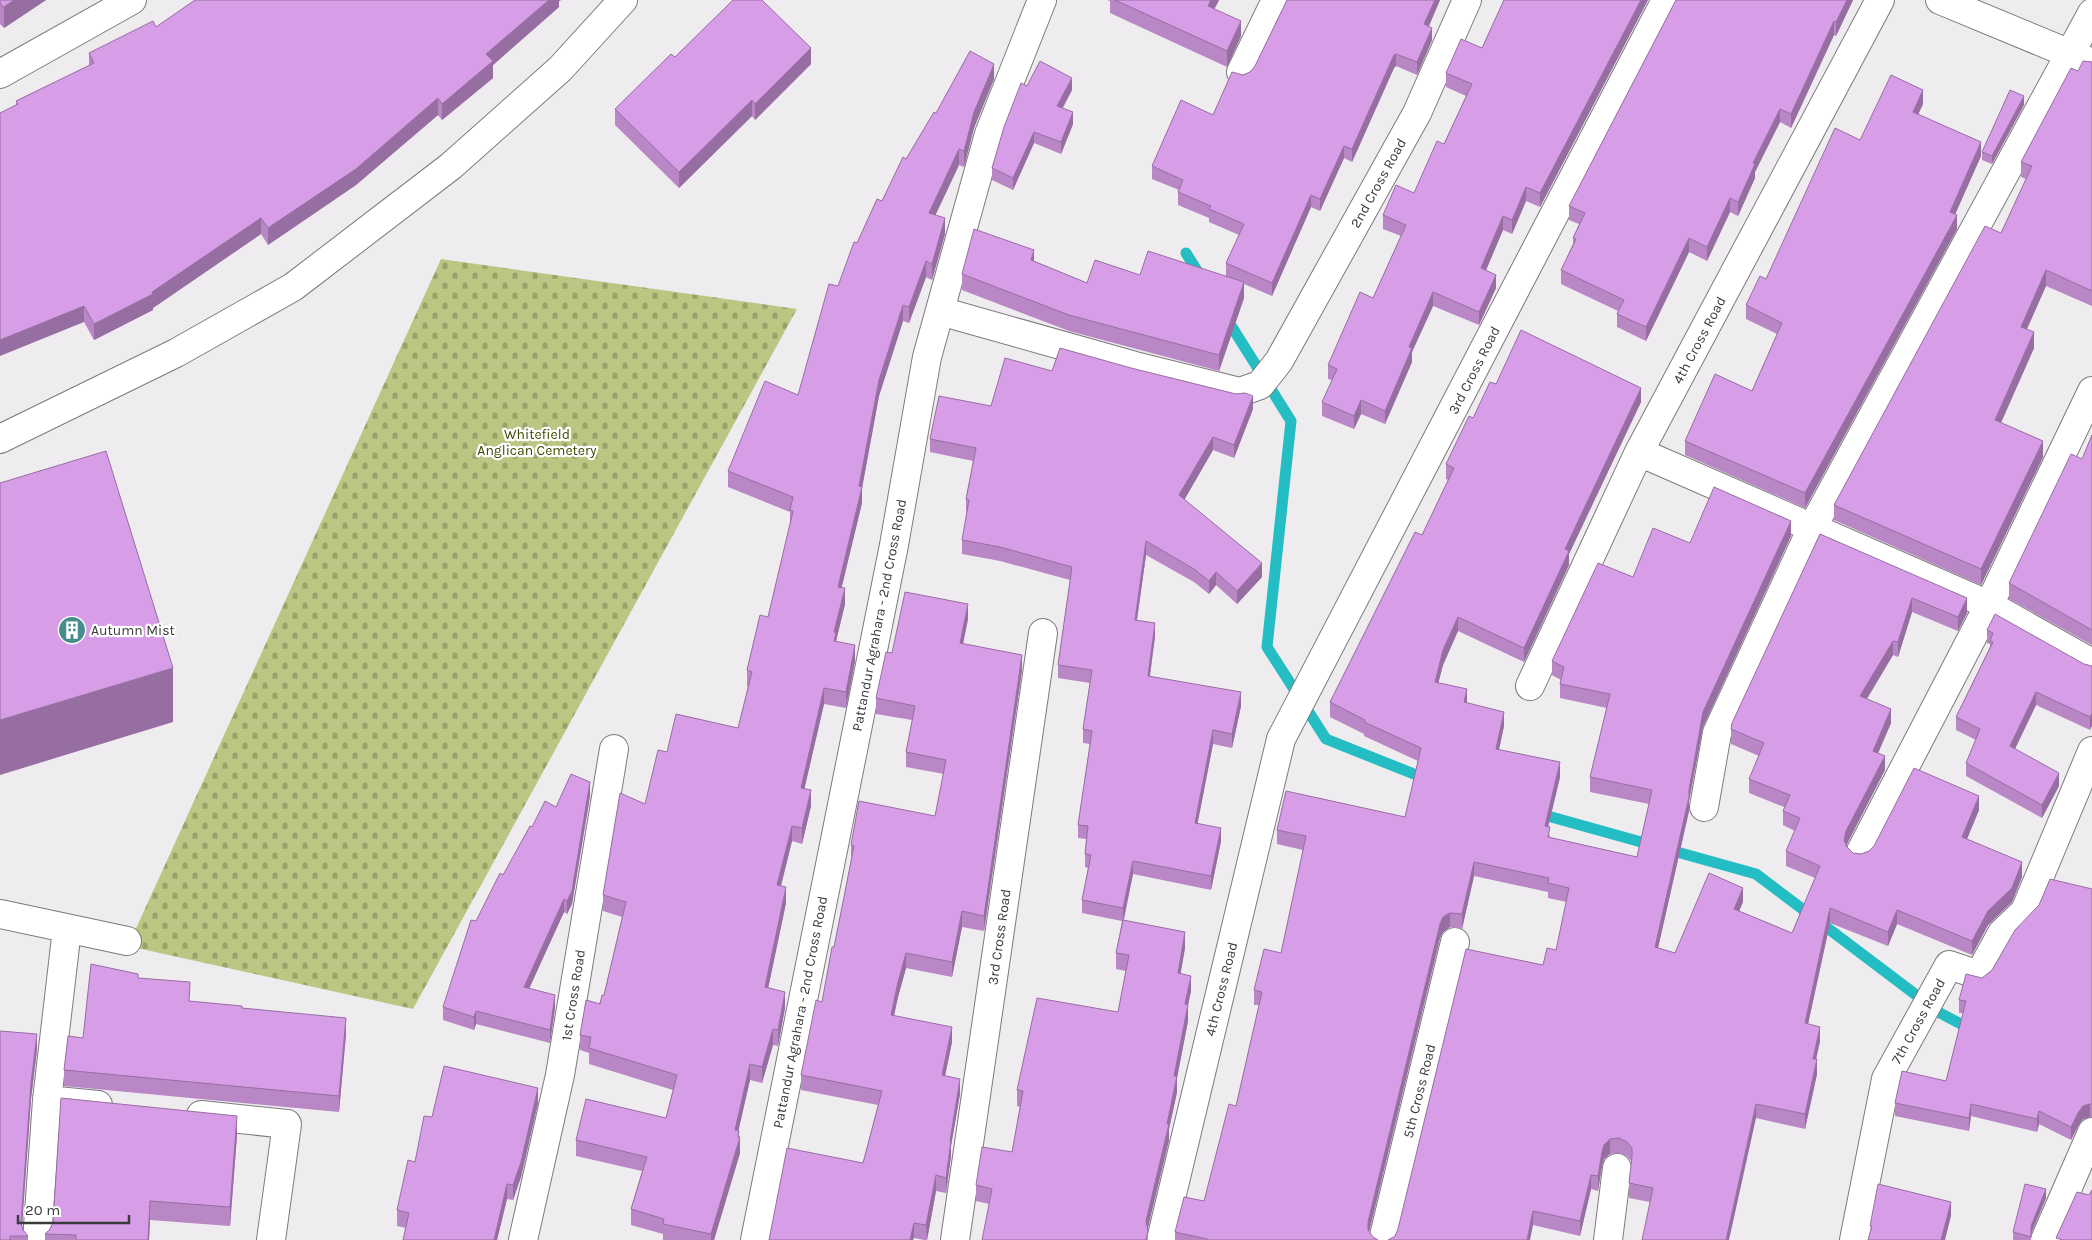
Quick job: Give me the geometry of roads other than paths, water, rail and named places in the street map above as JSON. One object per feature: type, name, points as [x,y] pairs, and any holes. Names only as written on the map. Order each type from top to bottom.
[{"type":"street","points":[[0,74],[132,0]]},
{"type":"street","points":[[0,439],[176,353],[293,287],[451,166],[560,69],[623,0]]},
{"type":"street","name":"Pattandur Agrahara - 2nd Cross Road","points":[[755,1240],[894,545],[927,357],[989,134],[1042,0]]},
{"type":"street","points":[[1242,72],[1276,0]]},
{"type":"street","name":"2nd Cross Road","points":[[940,311],[1136,366],[1240,392],[1260,386],[1279,361],[1417,113],[1467,0]]},
{"type":"street","name":"3rd Cross Road","points":[[1282,739],[1666,0]]},
{"type":"street","name":"4th Cross Road","points":[[1530,686],[1639,452],[1880,0]]},
{"type":"street","points":[[1940,0],[2081,58]]},
{"type":"street","points":[[1704,808],[1717,733],[1812,528],[2081,58],[2092,13]]},
{"type":"street","points":[[1860,853],[1988,605],[2092,391]]},
{"type":"street","points":[[1639,452],[1988,605],[2092,663]]},
{"type":"street","name":"3rd Cross Road","points":[[955,1240],[1043,633]]},
{"type":"street","name":"4th Cross Road","points":[[1161,1240],[1282,739]]},
{"type":"street","name":"1st Cross Road","points":[[523,1240],[560,1075],[614,749]]},
{"type":"street","name":"7th Cross Road","points":[[1854,1240],[1886,1079],[1948,965],[1979,975],[2002,934],[2025,911],[2092,751]]},
{"type":"street","points":[[0,914],[127,941]]},
{"type":"street","points":[[37,1240],[47,1100],[67,929]]},
{"type":"street","name":"5th Cross Road","points":[[1383,1240],[1455,942]]},
{"type":"street","points":[[47,1100],[124,1108]]},
{"type":"street","points":[[172,1112],[287,1124],[271,1240]]},
{"type":"street","points":[[2045,1240],[2092,1132]]},
{"type":"street","points":[[1608,1240],[1616,1168]]},
{"type":"waterway","points":[[1186,253],[1201,277]]},
{"type":"waterway","points":[[1225,316],[1291,421],[1267,647],[1326,739],[1429,780]]},
{"type":"waterway","points":[[1537,813],[1756,874],[1940,1013],[1974,1031]]},
{"type":"place","name":"Autumn Mist","points":[[72,630]]},
{"type":"park label","name":"Whitefield Anglican Cemetery","points":[[537,442]]}]
